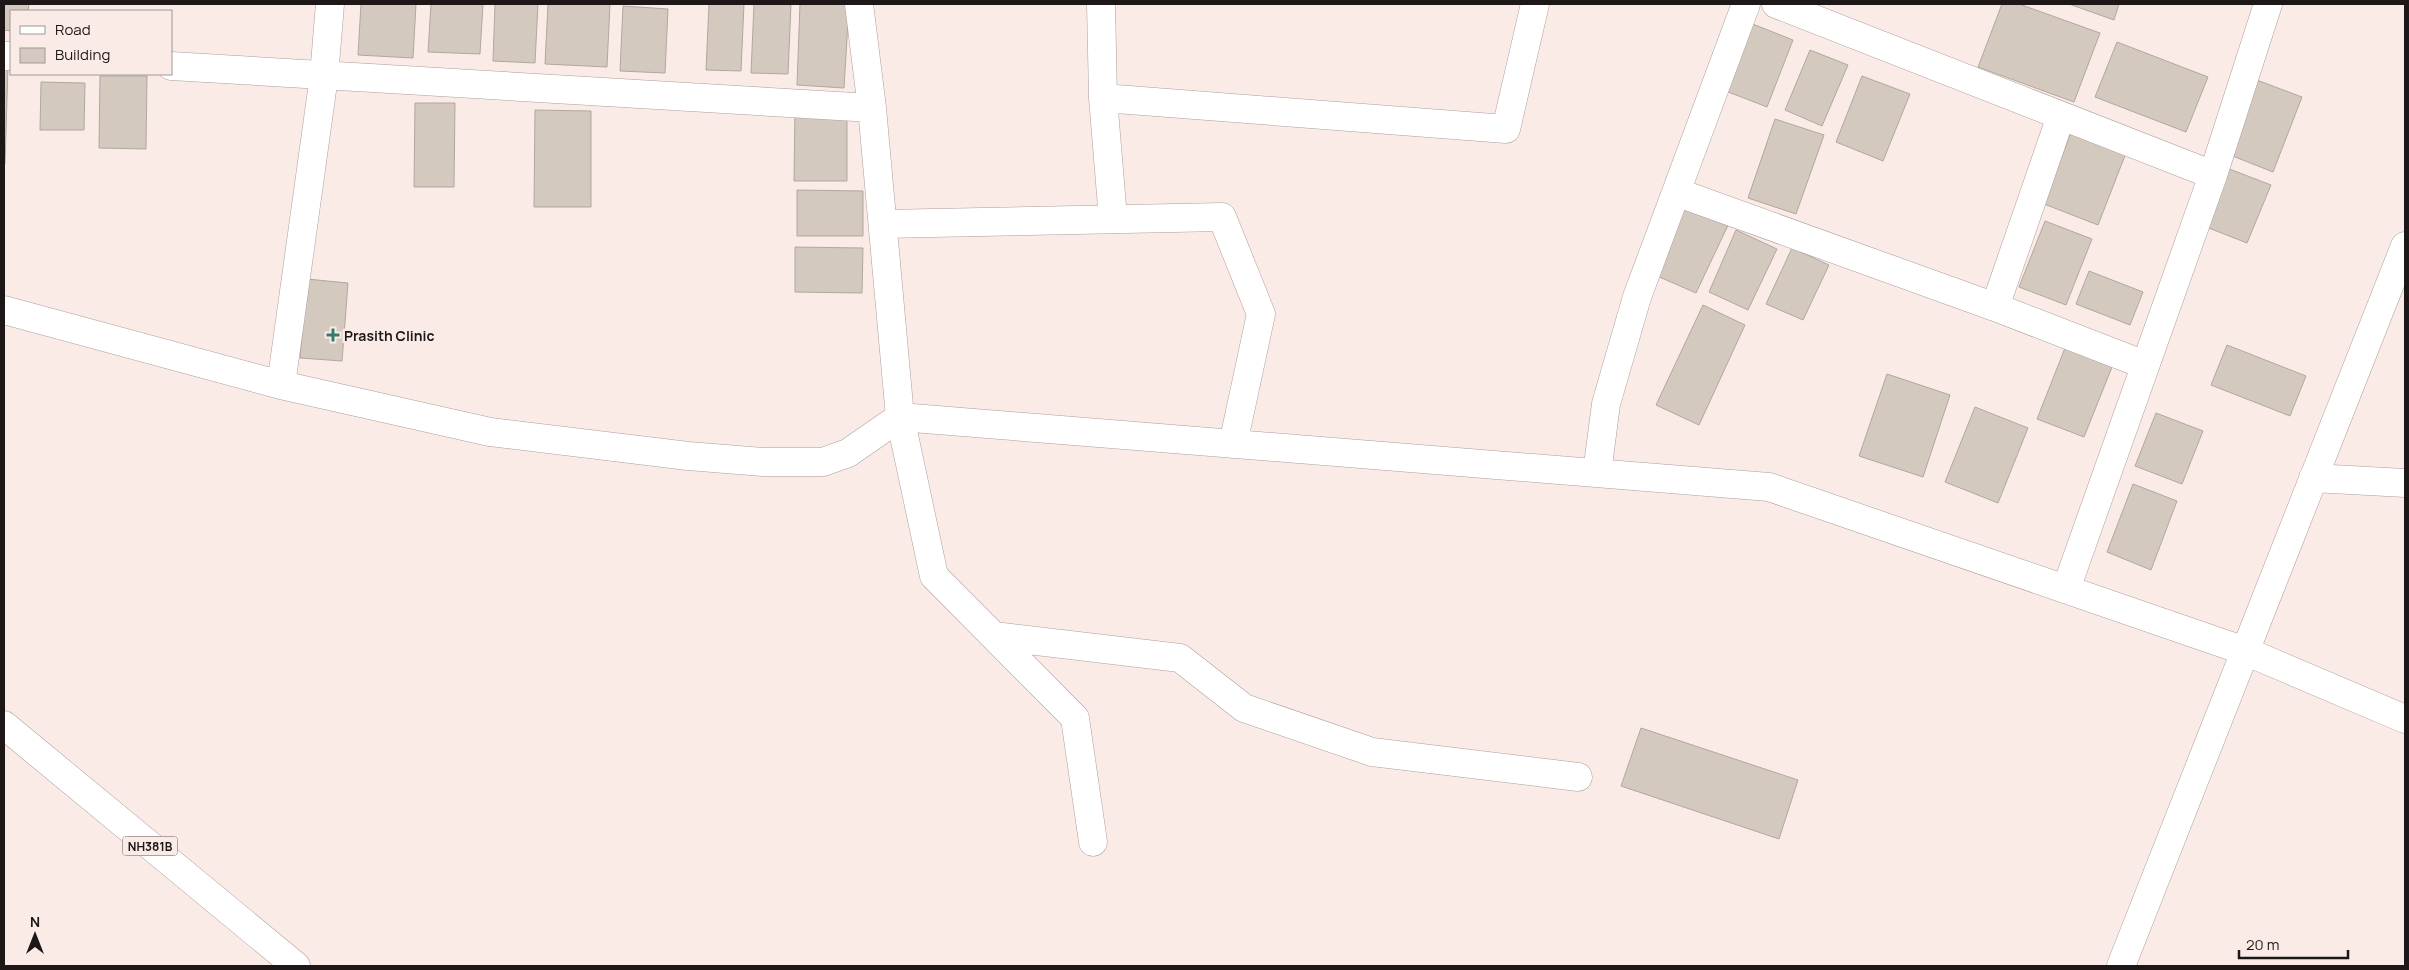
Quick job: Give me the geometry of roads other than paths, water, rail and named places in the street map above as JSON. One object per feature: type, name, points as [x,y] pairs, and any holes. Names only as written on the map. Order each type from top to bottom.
[{"type":"main road","points":[[281,385],[324,76],[330,4]]},
{"type":"main road","points":[[858,4],[872,108],[900,417],[934,576],[1075,718],[1092,842]]},
{"type":"main road","points":[[1101,4],[1103,98],[1113,219]]},
{"type":"main road","points":[[1103,98],[1506,128],[1535,4]]},
{"type":"main road","points":[[1598,473],[1606,404],[1637,297],[1746,4]]},
{"type":"main road","points":[[1776,4],[2213,176]]},
{"type":"main road","points":[[2066,589],[2213,176],[2268,4]]},
{"type":"main road","points":[[172,66],[872,108]]},
{"type":"main road","points":[[1996,307],[2061,116]]},
{"type":"main road","points":[[1676,192],[1996,307],[2145,365]]},
{"type":"main road","points":[[883,224],[1222,217],[1261,314],[1233,444]]},
{"type":"main road","points":[[2121,966],[2405,246]]},
{"type":"main road","points":[[4,310],[281,385],[490,432],[763,462],[823,462],[848,454],[900,417],[1768,486],[2245,651],[2405,719]]},
{"type":"main road","points":[[2313,478],[2405,483]]},
{"type":"main road","points":[[994,636],[1180,658],[1244,708],[1372,752],[1578,777]]},
{"type":"main road","name":"NH381B","points":[[4,725],[296,966]]},
{"type":"place","name":"Prasith Clinic","points":[[333,335]]}]
